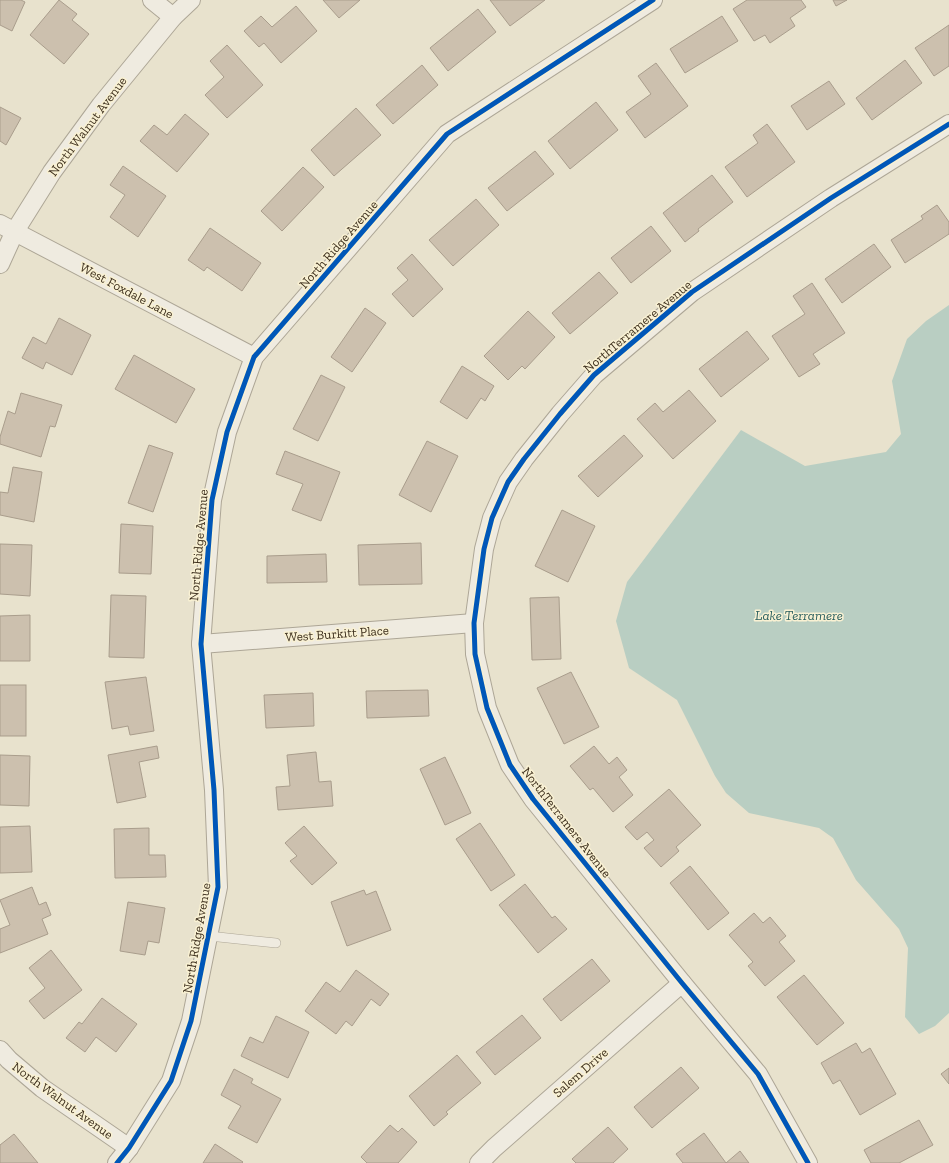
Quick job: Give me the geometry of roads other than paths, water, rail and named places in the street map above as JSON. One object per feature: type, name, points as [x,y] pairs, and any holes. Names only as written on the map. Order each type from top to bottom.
[{"type":"street","points":[[152,0],[173,17]]},
{"type":"street","name":"North Walnut Avenue","points":[[0,264],[8,227],[52,172],[97,111],[173,17],[191,0]]},
{"type":"street","name":"North Ridge Avenue","points":[[117,1163],[129,1148],[171,1081],[191,1021],[218,887],[214,790],[201,644],[212,500],[227,432],[254,357],[448,134],[653,0]]},
{"type":"street","name":"NorthTerramere Avenue","points":[[808,1163],[758,1074],[532,799],[510,765],[487,708],[475,654],[474,623],[484,549],[492,518],[508,482],[524,459],[560,414],[594,375],[692,292],[831,198],[949,124]]},
{"type":"street","name":"West Foxdale Lane","points":[[8,227],[254,357]]},
{"type":"street","name":"West Burkitt Place","points":[[201,644],[474,623]]},
{"type":"street","name":"Salem Drive","points":[[479,1163],[494,1148],[682,983]]},
{"type":"street","name":"North Walnut Avenue","points":[[0,1050],[9,1060],[42,1088],[129,1148]]},
{"type":"lane","points":[[209,936],[276,943]]},
{"type":"water","name":"Lake Terramere","points":[[949,305],[949,1013],[935,1026],[919,1034],[905,1017],[908,948],[899,929],[856,880],[833,838],[819,828],[749,813],[726,793],[715,776],[677,700],[629,668],[616,621],[627,582],[741,430],[805,466],[886,452],[901,434],[892,381],[907,339],[926,321]]}]
